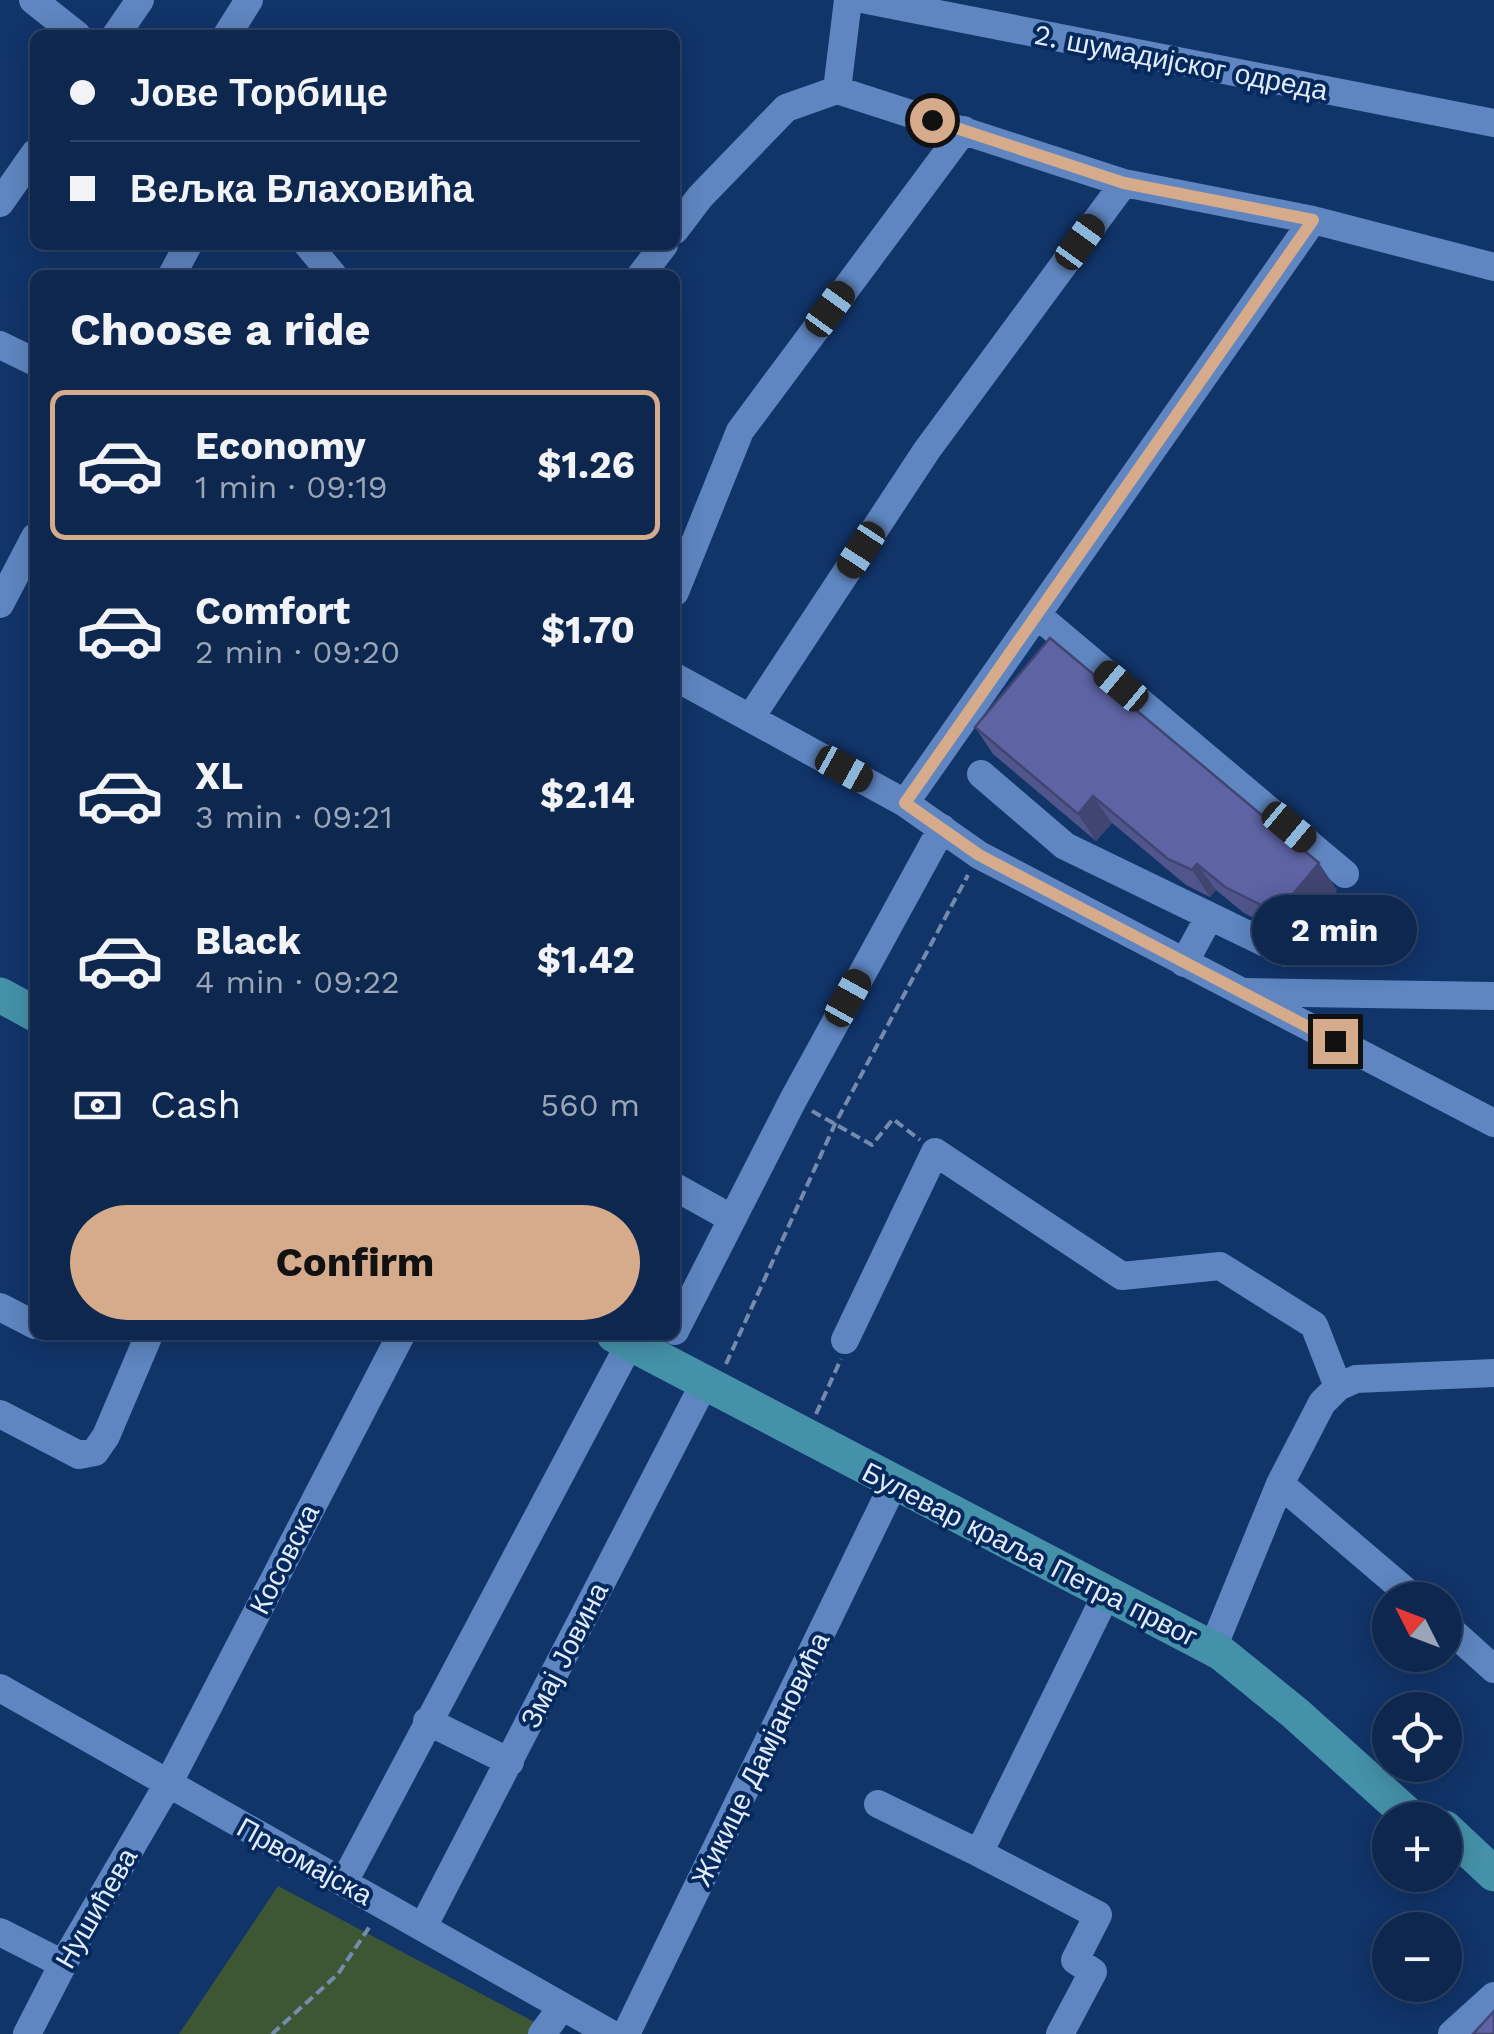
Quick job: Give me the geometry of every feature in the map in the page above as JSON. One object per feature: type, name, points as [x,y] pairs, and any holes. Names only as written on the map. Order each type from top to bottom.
[{"type":"main road","points":[[0,995],[30,1011]]},
{"type":"main road","points":[[0,1021],[30,1037]]},
{"type":"main road","name":"Булевар краља Петра првог","points":[[653,1340],[894,1484],[1221,1653],[1249,1673],[1394,1802]]},
{"type":"main road","name":"Булевар краља Петра првог","points":[[713,1377],[812,1420],[1219,1633],[1282,1681],[1416,1802]]},
{"type":"main road","points":[[1462,1844],[1494,1874]]},
{"type":"main road","points":[[1462,1864],[1494,1894]]},
{"type":"street","points":[[33,0],[71,30]]},
{"type":"street","points":[[119,30],[140,0]]},
{"type":"street","points":[[230,30],[249,0]]},
{"type":"street","points":[[837,90],[848,0]]},
{"type":"street","name":"2. шумадијског одреда","points":[[868,0],[1494,123]]},
{"type":"street","points":[[680,223],[700,197],[786,108],[837,90],[1124,183],[1313,220],[1494,268]]},
{"type":"street","points":[[680,580],[740,431],[964,130]]},
{"type":"street","points":[[0,203],[30,160]]},
{"type":"street","points":[[751,718],[927,450],[1124,183]]},
{"type":"street","points":[[905,803],[1313,220]]},
{"type":"street","points":[[312,250],[330,270]]},
{"type":"street","points":[[645,270],[660,250]]},
{"type":"street","points":[[0,345],[30,360]]},
{"type":"street","points":[[0,604],[30,546]]},
{"type":"street","points":[[1036,615],[1345,874]]},
{"type":"street","points":[[680,679],[905,803],[979,855],[1494,1123]]},
{"type":"street","points":[[982,774],[1065,846],[1286,954]]},
{"type":"street","points":[[680,1298],[731,1218],[942,828]]},
{"type":"street","points":[[1184,963],[1209,917]]},
{"type":"street","points":[[1240,992],[1494,996]]},
{"type":"street","points":[[845,1340],[935,1152],[1122,1276],[1220,1266],[1314,1325],[1338,1387]]},
{"type":"street","points":[[680,1190],[731,1218]]},
{"type":"street","points":[[0,1307],[30,1322]]},
{"type":"street","points":[[0,1414],[79,1456],[95,1452],[106,1436],[147,1340]]},
{"type":"street","name":"Косовска","points":[[168,1784],[398,1340]]},
{"type":"street","points":[[344,1882],[427,1721],[653,1340]]},
{"type":"street","points":[[1219,1633],[1280,1484],[1322,1404],[1338,1387],[1356,1379],[1494,1372]]},
{"type":"street","name":"Змај Јовина","points":[[423,1927],[713,1377]]},
{"type":"street","name":"Жикице Дамјановића","points":[[626,2034],[894,1484]]},
{"type":"street","points":[[1280,1484],[1395,1582]]},
{"type":"street","points":[[979,1853],[1106,1594]]},
{"type":"street","points":[[1462,1640],[1494,1669]]},
{"type":"street","name":"Првомајска","points":[[0,1688],[611,2034]]},
{"type":"street","points":[[427,1721],[510,1762]]},
{"type":"street","name":"Нушићева","points":[[26,2034],[168,1784]]},
{"type":"street","points":[[878,1804],[1098,1915],[1075,1960],[1094,1972],[1060,2034]]},
{"type":"street","points":[[0,1932],[63,1964]]},
{"type":"street","points":[[1452,2034],[1494,1996]]},
{"type":"street","points":[[542,2034],[562,2006]]},
{"type":"path","points":[[713,1377],[835,1124],[979,855]]},
{"type":"path","points":[[792,1100],[872,1145],[893,1119],[935,1152]]},
{"type":"path","points":[[812,1420],[840,1364],[845,1340]]},
{"type":"path","points":[[272,2034],[338,1974],[384,1905]]},
{"type":"green space","points":[[278,1886],[557,2034],[179,2034]]},
{"type":"building","points":[[1050,638],[1319,863],[1277,913],[1225,887],[1197,864],[1192,870],[1168,859],[1093,796],[1078,814],[975,727]]},
{"type":"building","points":[[1494,2011],[1494,2034],[1473,2034]]},
{"type":"route","points":[[932,120],[1124,183],[1313,220],[905,803],[979,855],[1335,1041]]}]
